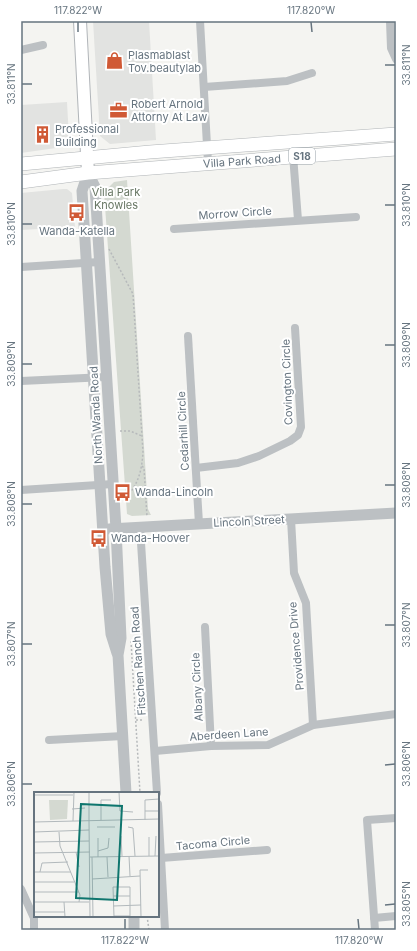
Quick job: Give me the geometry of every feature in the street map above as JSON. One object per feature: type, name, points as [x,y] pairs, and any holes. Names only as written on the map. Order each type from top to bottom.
[{"type":"main road","name":"North Wanda Road","points":[[80,21],[88,173]]},
{"type":"main road","name":"Villa Park Road","points":[[88,158],[396,134]]},
{"type":"main road","name":"Villa Park Road","points":[[88,173],[396,149]]},
{"type":"main road","name":"S18","points":[[21,164],[88,158]]},
{"type":"main road","name":"S18","points":[[21,182],[88,173]]},
{"type":"street","points":[[200,21],[208,163]]},
{"type":"street","points":[[390,21],[391,48],[396,59]]},
{"type":"street","points":[[21,50],[43,45]]},
{"type":"street","points":[[204,87],[287,81],[312,73]]},
{"type":"street","points":[[292,142],[298,220]]},
{"type":"street","name":"North Wanda Road","points":[[88,173],[95,187],[116,529],[121,638],[118,655],[126,792]]},
{"type":"street","name":"North Wanda Road","points":[[88,173],[82,191],[93,377],[110,634],[118,655]]},
{"type":"street","name":"Morrow Circle","points":[[174,229],[356,217]]},
{"type":"street","points":[[21,267],[99,262]]},
{"type":"street","name":"Covington Circle","points":[[196,468],[238,463],[259,456],[290,441],[298,435],[301,426],[295,328]]},
{"type":"street","name":"Cedarhill Circle","points":[[188,336],[199,524]]},
{"type":"street","points":[[21,381],[106,377]]},
{"type":"street","points":[[21,490],[113,484]]},
{"type":"street","name":"Lincoln Street","points":[[103,530],[396,513]]},
{"type":"street","name":"Providence Drive","points":[[291,519],[294,573],[306,603],[313,725]]},
{"type":"street","name":"Fitschen Ranch Road","points":[[144,527],[157,792]]},
{"type":"street","name":"Albany Circle","points":[[205,627],[211,746]]},
{"type":"street","name":"Aberdeen Lane","points":[[155,751],[211,746],[268,745],[313,725],[396,714]]},
{"type":"street","points":[[49,740],[123,736]]},
{"type":"street","points":[[375,930],[368,820],[396,818]]},
{"type":"street","points":[[159,822],[165,930]]},
{"type":"street","name":"Tacoma Circle","points":[[161,858],[267,850]]},
{"type":"street","points":[[21,891],[34,918],[34,930]]},
{"type":"street","points":[[374,918],[396,916]]},
{"type":"street","points":[[134,917],[134,930]]},
{"type":"path","points":[[106,244],[133,294],[142,436],[142,466],[144,468],[144,527]]},
{"type":"path","points":[[114,431],[130,431],[142,436]]},
{"type":"path","points":[[122,500],[129,494],[134,486],[142,466]]},
{"type":"path","points":[[131,637],[140,792]]},
{"type":"path","points":[[147,917],[149,930]]},
{"type":"shaded area","points":[[93,21],[149,21],[156,140],[110,144],[100,136]]},
{"type":"shaded area","points":[[67,102],[69,139],[63,147],[21,153],[21,105]]},
{"type":"shaded area","points":[[67,189],[72,193],[75,227],[21,230],[21,193]]},
{"type":"green space","name":"Villa Park Knowles","points":[[127,180],[148,509],[151,515],[132,516],[127,514],[104,192],[114,182]]},
{"type":"place","name":"Plasmablast Tov.beautylab","points":[[115,61]]},
{"type":"place","name":"Robert Arnold Attorny At Law","points":[[118,110]]},
{"type":"place","name":"Professional Building","points":[[42,135]]},
{"type":"place","name":"Wanda-Katella","points":[[77,213]]},
{"type":"place","name":"Wanda-Lincoln","points":[[122,492]]},
{"type":"place","name":"Wanda-Hoover","points":[[98,538]]}]
